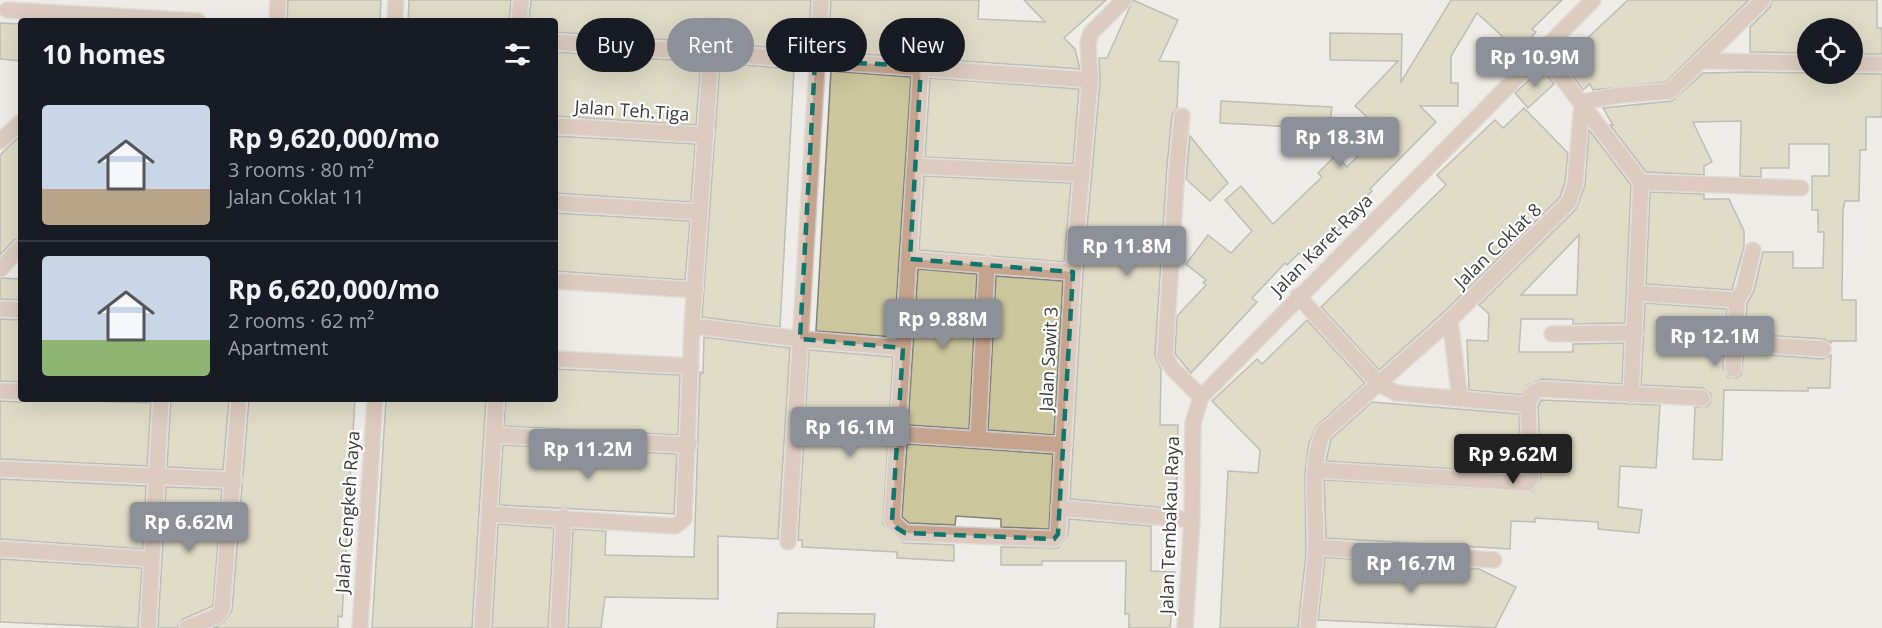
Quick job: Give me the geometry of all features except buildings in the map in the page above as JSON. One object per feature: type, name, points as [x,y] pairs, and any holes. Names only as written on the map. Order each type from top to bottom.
[{"type":"street","points":[[277,18],[278,0]]},
{"type":"street","points":[[395,18],[396,0]]},
{"type":"street","points":[[519,18],[520,0]]},
{"type":"street","points":[[819,18],[821,0]]},
{"type":"street","name":"Jalan Sawit 3","points":[[899,434],[892,521],[905,533],[1046,540],[1054,539],[1059,534],[1073,272],[1090,80],[1088,43],[1090,33],[1124,0]]},
{"type":"street","name":"Jalan Karet Raya","points":[[1193,423],[1201,397],[1298,296],[1543,53],[1593,0]]},
{"type":"street","points":[[1582,102],[1670,91],[1763,0]]},
{"type":"street","points":[[7,10],[146,18]]},
{"type":"street","points":[[558,42],[667,49]]},
{"type":"street","points":[[1543,53],[1641,182],[1631,395]]},
{"type":"street","points":[[1703,61],[1797,63]]},
{"type":"street","points":[[1863,64],[1882,64]]},
{"type":"street","points":[[965,70],[1090,80]]},
{"type":"street","points":[[490,514],[678,525],[686,513],[692,326],[710,72]]},
{"type":"street","points":[[788,542],[814,72]]},
{"type":"street","points":[[921,72],[899,434],[1064,445]]},
{"type":"street","name":"Jalan Coklat 8","points":[[1308,628],[1316,547],[1318,444],[1323,433],[1450,320],[1569,202],[1575,184],[1582,102]]},
{"type":"street","points":[[1182,116],[1176,167],[1165,356],[1172,368],[1201,397]]},
{"type":"street","points":[[0,141],[18,125]]},
{"type":"street","name":"Jalan Teh.Tiga","points":[[558,126],[706,135]]},
{"type":"street","points":[[916,166],[1081,174]]},
{"type":"street","points":[[1641,182],[1801,188]]},
{"type":"street","points":[[558,203],[700,212]]},
{"type":"street","points":[[1733,369],[1737,300],[1744,289],[1753,249]]},
{"type":"street","points":[[0,269],[18,250]]},
{"type":"street","points":[[910,259],[1073,272]]},
{"type":"street","points":[[978,438],[987,264]]},
{"type":"street","points":[[558,281],[695,290]]},
{"type":"street","points":[[1636,293],[1737,300]]},
{"type":"street","points":[[1298,296],[1379,384],[1396,393],[1528,405]]},
{"type":"street","points":[[0,309],[18,310]]},
{"type":"street","points":[[1450,320],[1460,399]]},
{"type":"street","points":[[692,326],[903,348]]},
{"type":"street","points":[[1552,334],[1635,333]]},
{"type":"street","points":[[1735,343],[1823,349]]},
{"type":"street","points":[[558,359],[691,366]]},
{"type":"street","points":[[1316,470],[1528,483],[1532,478],[1528,405],[1533,392],[1541,389],[1702,399]]},
{"type":"street","points":[[0,391],[18,392]]},
{"type":"street","points":[[148,628],[161,402]]},
{"type":"street","points":[[187,628],[217,616],[222,609],[239,402]]},
{"type":"street","name":"Jalan Cengkeh Raya","points":[[360,628],[375,402]]},
{"type":"street","points":[[482,628],[496,402]]},
{"type":"street","name":"Jalan Tembakau Raya","points":[[1185,628],[1192,520],[1193,423]]},
{"type":"street","points":[[494,435],[689,445]]},
{"type":"street","points":[[0,469],[234,480]]},
{"type":"street","points":[[1059,508],[1192,520]]},
{"type":"street","points":[[558,628],[564,517]]},
{"type":"street","points":[[1316,547],[1494,560]]},
{"type":"street","points":[[0,549],[152,559]]},
{"type":"highlighted area","points":[[815,61],[921,66],[910,259],[1073,272],[1058,534],[1054,539],[905,533],[897,528],[892,521],[903,348],[800,339]]}]
